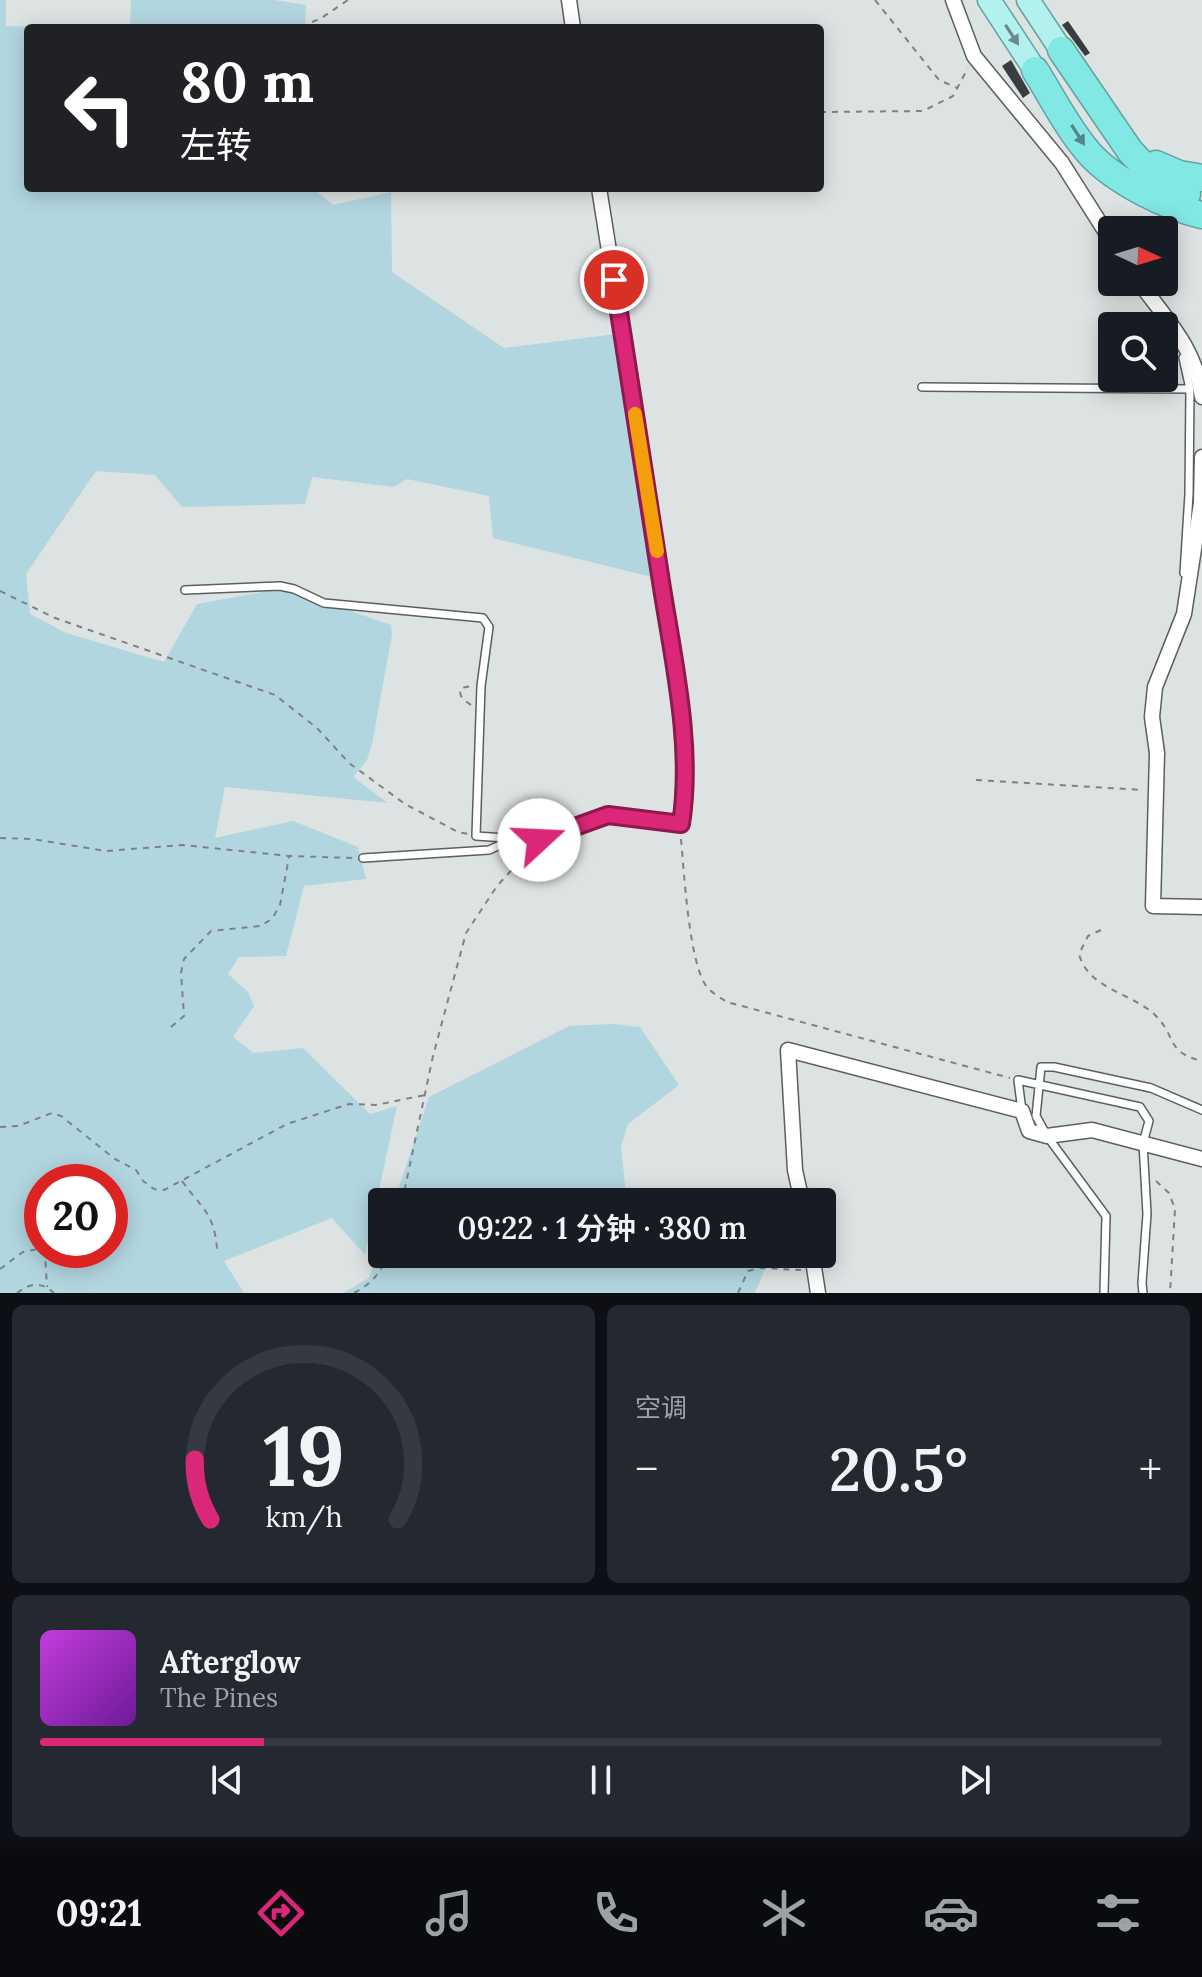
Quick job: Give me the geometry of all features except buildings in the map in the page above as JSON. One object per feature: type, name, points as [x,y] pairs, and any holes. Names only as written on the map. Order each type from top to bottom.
[{"type":"highway","points":[[1061,50],[1130,151],[1161,184],[1202,199]]},
{"type":"highway","points":[[1035,70],[1090,153],[1150,196],[1181,210],[1202,215]]},
{"type":"highway","points":[[1130,151],[1179,174],[1202,178]]},
{"type":"main road","points":[[989,0],[1035,70]]},
{"type":"main road","points":[[1028,0],[1061,50]]},
{"type":"street","points":[[569,0],[572,24]]},
{"type":"street","points":[[953,0],[974,56],[1062,163],[1098,220]]},
{"type":"street","points":[[600,192],[674,664],[684,752],[685,796],[681,824]]},
{"type":"street","points":[[1150,296],[1186,346],[1199,373],[1196,393]]},
{"type":"street","points":[[1202,457],[1201,503],[1184,614],[1155,687],[1152,717],[1157,753],[1153,906],[1202,907]]},
{"type":"street","points":[[799,1188],[795,1170],[788,1050],[1022,1111],[1029,1131],[1047,1136],[1092,1130],[1202,1159]]},
{"type":"street","points":[[814,1268],[818,1293]]},
{"type":"lane","points":[[922,387],[1196,393],[1184,550],[1186,597]]},
{"type":"lane","points":[[185,590],[280,586],[324,603],[483,618],[489,627],[481,686],[476,836],[539,840],[608,815],[681,824]]},
{"type":"lane","points":[[363,858],[489,850],[513,839]]},
{"type":"lane","points":[[1104,1293],[1106,1216],[1047,1136],[1036,1116],[1041,1067],[1054,1067],[1151,1088],[1202,1110]]},
{"type":"lane","points":[[1022,1111],[1018,1080],[1140,1107],[1149,1121],[1143,1143],[1147,1214],[1143,1293]]},
{"type":"path","points":[[312,22],[348,0]]},
{"type":"path","points":[[875,0],[939,80],[957,88]]},
{"type":"path","points":[[824,112],[923,111],[953,96],[974,56]]},
{"type":"path","points":[[0,591],[55,618],[275,695],[317,728],[349,763],[405,804],[458,832],[476,836]]},
{"type":"path","points":[[481,686],[461,688],[459,693],[482,712]]},
{"type":"path","points":[[976,780],[1156,790]]},
{"type":"path","points":[[681,824],[689,918],[699,972],[708,989],[727,1002],[1018,1080]]},
{"type":"path","points":[[0,838],[32,839],[106,851],[183,845],[289,856],[363,858]]},
{"type":"path","points":[[405,1188],[466,933],[497,886],[539,840]]},
{"type":"path","points":[[171,1027],[184,1016],[181,973],[184,959],[211,931],[260,926],[272,919],[280,905],[289,856]]},
{"type":"path","points":[[1101,930],[1088,936],[1079,954],[1088,972],[1155,1015],[1174,1046],[1185,1057],[1202,1061]]},
{"type":"path","points":[[0,1127],[18,1126],[52,1113],[61,1116],[115,1159],[136,1170],[143,1181],[154,1189],[164,1190],[287,1124],[349,1104],[376,1105],[425,1095]]},
{"type":"path","points":[[1145,1172],[1169,1193],[1175,1209],[1170,1293]]},
{"type":"path","points":[[182,1180],[197,1201],[207,1208],[215,1229],[217,1249]]},
{"type":"path","points":[[0,1269],[23,1252],[38,1249],[45,1254],[47,1287]]},
{"type":"path","points":[[354,1293],[370,1284],[382,1268]]},
{"type":"path","points":[[738,1293],[748,1271],[760,1268],[795,1271],[800,1268]]},
{"type":"path","points":[[17,1293],[29,1284],[47,1287],[54,1293]]},
{"type":"shaded area","points":[[0,0],[6,0],[6,26],[24,27],[24,192],[317,192],[333,205],[391,192],[392,272],[504,348],[616,334],[652,577],[493,538],[489,496],[407,479],[394,487],[312,477],[305,504],[182,507],[155,475],[96,471],[26,574],[30,614],[66,633],[164,662],[197,604],[284,588],[391,625],[392,635],[372,744],[367,760],[353,777],[388,803],[225,787],[215,838],[293,821],[358,847],[366,879],[304,886],[286,956],[239,957],[228,974],[248,992],[254,1006],[233,1037],[253,1053],[303,1048],[370,1114],[397,1106],[379,1188],[368,1188],[365,1255],[332,1218],[224,1261],[244,1293],[0,1293]]},
{"type":"shaded area","points":[[131,0],[274,0],[306,5],[305,24],[130,24]]},
{"type":"shaded area","points":[[613,1024],[640,1027],[679,1085],[628,1124],[621,1146],[625,1188],[399,1188],[429,1097],[569,1026]]},
{"type":"shaded area","points":[[372,1268],[765,1268],[755,1293],[343,1293],[369,1278]]},
{"type":"slow traffic","points":[[635,414],[657,551]]},
{"type":"route","points":[[539,840],[608,815],[681,824],[685,796],[684,752],[674,664],[614,280]]}]
